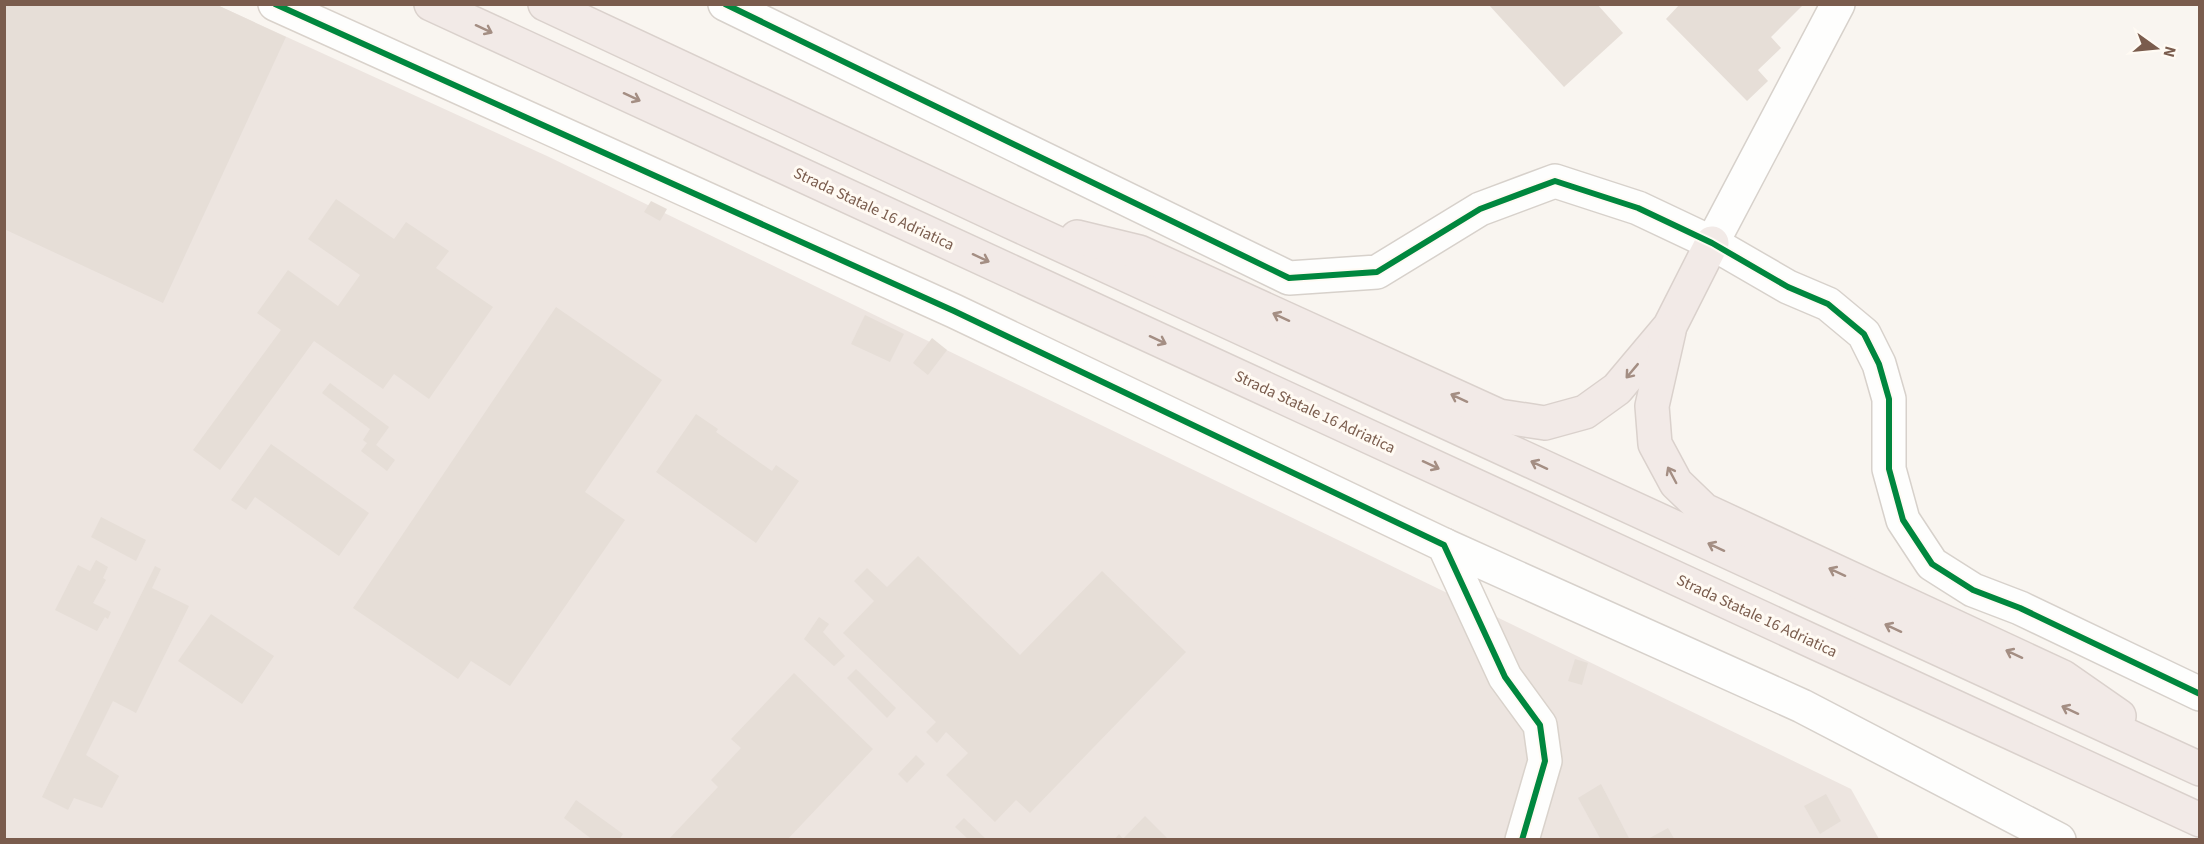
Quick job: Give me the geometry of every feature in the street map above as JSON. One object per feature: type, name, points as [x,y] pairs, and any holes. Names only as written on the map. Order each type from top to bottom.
[{"type":"highway","name":"Strada Statale 16 Adriatica","points":[[431,4],[2199,820]]},
{"type":"highway","points":[[545,4],[1008,221],[2193,766]]},
{"type":"highway","points":[[1008,221],[1139,252],[1499,416],[1545,423],[1585,412],[1617,389],[1670,326],[1712,243]]},
{"type":"highway","points":[[1670,326],[1652,406],[1655,444],[1676,483],[1704,510],[2063,677],[2193,766]]},
{"type":"street","points":[[275,4],[954,311],[1444,544],[1802,706],[2059,840]]},
{"type":"street","points":[[725,4],[1289,278],[1377,272],[1480,209],[1555,181],[1638,208],[1712,243],[1788,287],[1828,304],[1864,334],[1879,364],[1889,399],[1889,469],[1903,520],[1932,564],[1973,590],[2020,609],[2199,694]]},
{"type":"street","points":[[1712,243],[1838,4]]},
{"type":"street","points":[[1444,544],[1505,677],[1540,724],[1545,761],[1522,840]]},
{"type":"shaded area","points":[[5,4],[217,5],[547,156],[1851,789],[1879,839],[5,840]]},
{"type":"building","points":[[4,4],[215,4],[286,37],[163,303],[4,229]]},
{"type":"building","points":[[1488,4],[1597,4],[1623,33],[1564,87]]},
{"type":"building","points":[[1680,4],[1804,4],[1771,37],[1781,48],[1758,70],[1768,81],[1747,101],[1666,19]]},
{"type":"building","points":[[336,199],[394,239],[406,222],[449,251],[436,268],[493,307],[429,399],[394,374],[383,389],[314,341],[220,470],[193,450],[281,330],[257,313],[288,270],[338,306],[360,275],[308,239]]},
{"type":"building","points":[[651,201],[667,209],[660,221],[644,212]]},
{"type":"building","points":[[556,307],[662,380],[585,492],[625,520],[510,686],[471,661],[458,679],[353,608]]},
{"type":"building","points":[[865,315],[904,334],[890,362],[851,344]]},
{"type":"building","points":[[932,338],[947,350],[928,375],[913,363]]},
{"type":"building","points":[[330,383],[389,427],[376,445],[395,460],[387,471],[361,451],[367,443],[363,440],[370,429],[322,393]]},
{"type":"building","points":[[696,414],[718,429],[716,432],[772,471],[776,465],[799,481],[756,543],[656,472]]},
{"type":"building","points":[[271,444],[369,513],[339,556],[255,497],[246,510],[231,500]]},
{"type":"building","points":[[101,517],[146,540],[136,561],[91,537]]},
{"type":"building","points":[[918,556],[1020,655],[1102,571],[1186,652],[1030,813],[1016,800],[995,822],[946,775],[968,753],[946,732],[937,743],[926,732],[936,722],[843,633],[874,601],[854,581],[867,568],[887,587]]},
{"type":"building","points":[[96,560],[108,567],[103,578],[106,580],[93,603],[111,612],[108,619],[105,617],[97,631],[55,610],[78,565],[90,571]]},
{"type":"building","points":[[155,566],[161,569],[152,588],[189,606],[136,713],[113,701],[86,755],[119,776],[102,808],[74,798],[68,810],[42,797]]},
{"type":"building","points":[[211,614],[274,656],[242,704],[178,661]]},
{"type":"building","points":[[819,617],[829,624],[823,632],[845,656],[834,666],[804,639]]},
{"type":"building","points":[[1575,659],[1588,663],[1582,685],[1568,681]]},
{"type":"building","points":[[856,669],[896,708],[887,718],[847,678]]},
{"type":"building","points":[[794,673],[873,749],[787,840],[668,840],[718,787],[711,780],[741,748],[731,739]]},
{"type":"building","points":[[916,755],[925,764],[907,783],[898,774]]},
{"type":"building","points":[[1601,784],[1630,840],[1601,840],[1578,798]]},
{"type":"building","points":[[1826,794],[1841,821],[1820,834],[1804,806]]},
{"type":"building","points":[[576,800],[623,834],[619,840],[593,840],[564,818]]},
{"type":"building","points":[[1145,816],[1169,840],[1114,840],[1119,834],[1123,839]]},
{"type":"building","points":[[964,818],[987,840],[969,840],[955,827]]},
{"type":"building","points":[[1668,828],[1675,840],[1646,840]]},
{"type":"cycle path","points":[[275,4],[954,311],[1444,545],[1505,677],[1540,725],[1545,761],[1522,840]]},
{"type":"cycle path","points":[[725,4],[1289,278],[1377,272],[1480,209],[1555,181],[1638,208],[1712,243],[1788,287],[1828,304],[1864,334],[1879,364],[1889,399],[1889,469],[1903,520],[1932,564],[1973,590],[2020,608],[2200,694]]}]
